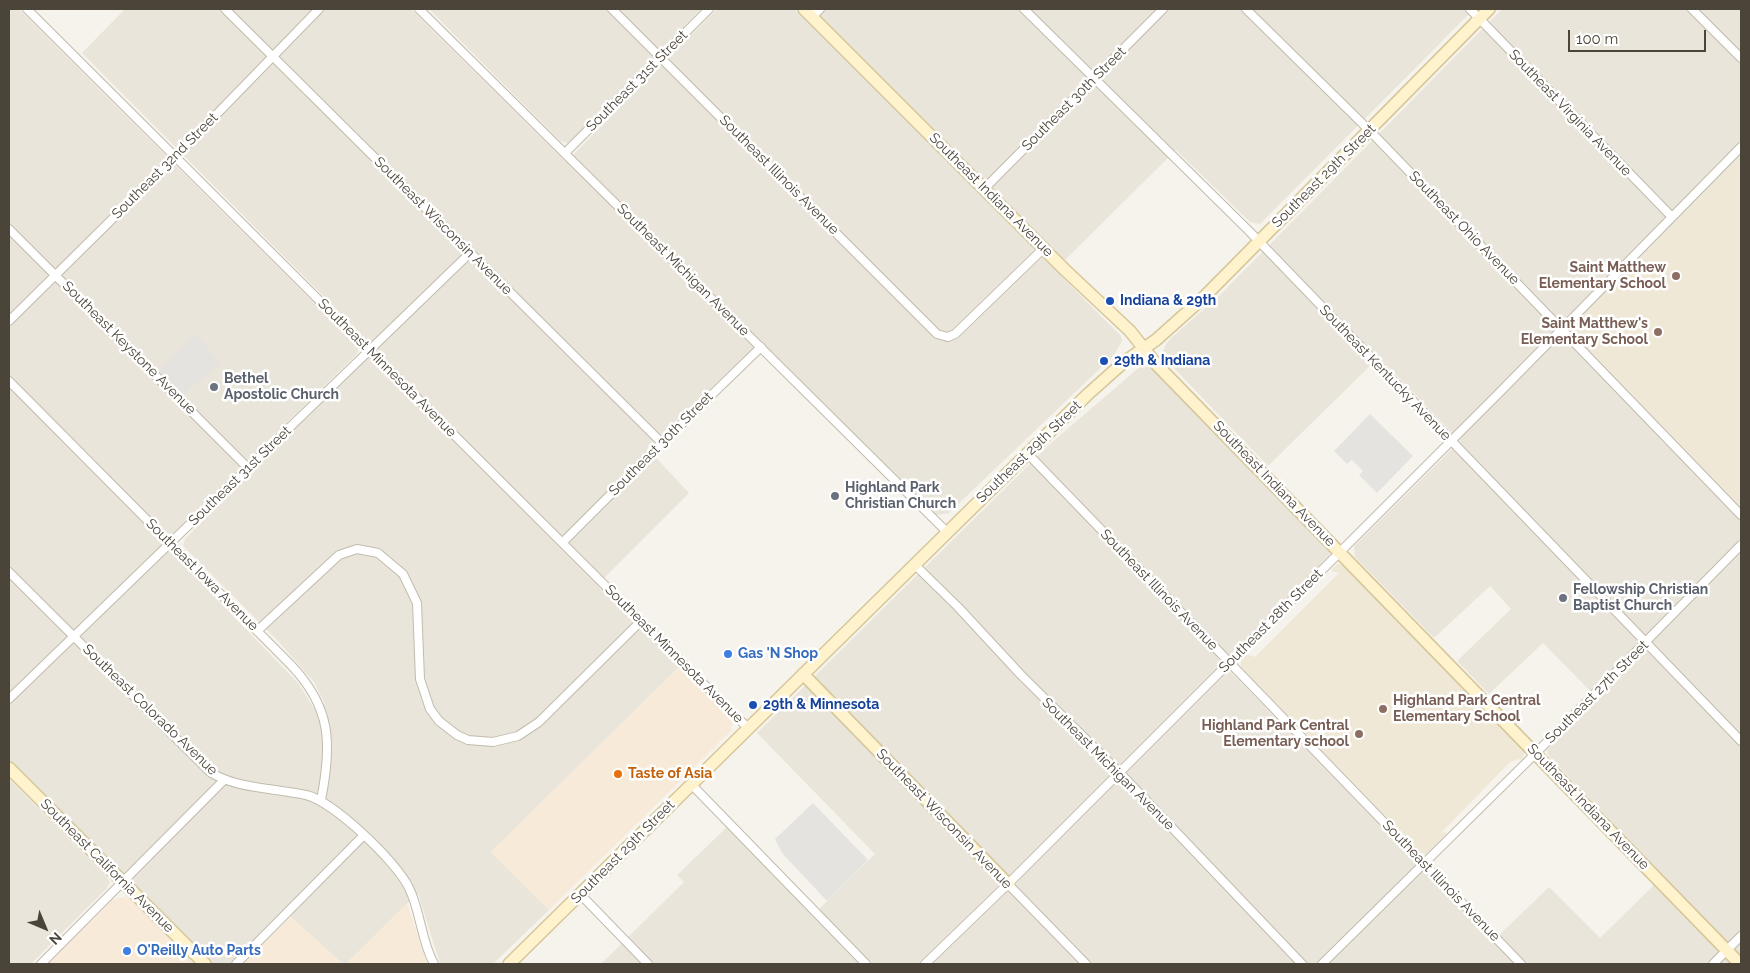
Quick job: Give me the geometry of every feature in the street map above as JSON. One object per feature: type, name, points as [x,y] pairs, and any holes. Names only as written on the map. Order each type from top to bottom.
[{"type":"main road","name":"Southeast 29th Street","points":[[509,964],[914,564],[1112,372],[1144,348],[1204,297],[1489,9]]},
{"type":"main road","name":"Southeast Indiana Avenue","points":[[812,11],[984,189],[1130,331],[1157,365],[1740,964]]},
{"type":"main road","name":"Southeast Wisconsin Avenue","points":[[803,674],[1008,884]]},
{"type":"main road","name":"Southeast California Avenue","points":[[9,768],[205,964]]},
{"type":"street","name":"Southeast Minnesota Avenue","points":[[27,9],[748,728]]},
{"type":"street","name":"Southeast Wisconsin Avenue","points":[[225,9],[662,443]]},
{"type":"street","name":"Southeast 32nd Street","points":[[9,321],[175,157],[319,9]]},
{"type":"street","name":"Southeast Michigan Avenue","points":[[419,9],[947,532]]},
{"type":"street","name":"Southeast Illinois Avenue","points":[[612,9],[937,334],[948,337],[963,328],[1044,248]]},
{"type":"street","name":"Southeast 31st Street","points":[[566,153],[709,9]]},
{"type":"street","name":"Southeast Kentucky Avenue","points":[[1024,9],[1258,242],[1741,741]]},
{"type":"street","name":"Southeast 30th Street","points":[[984,189],[1163,9]]},
{"type":"street","name":"Southeast Ohio Avenue","points":[[1246,9],[1370,130],[1741,516]]},
{"type":"street","name":"Southeast Virginia Avenue","points":[[1470,9],[1672,217]]},
{"type":"street","points":[[1692,9],[1741,58]]},
{"type":"street","name":"Southeast 28th Street","points":[[924,964],[1008,884],[1340,552],[1741,147]]},
{"type":"street","name":"Southeast Keystone Avenue","points":[[9,229],[248,468]]},
{"type":"street","name":"Southeast 31st Street","points":[[9,699],[352,366],[370,352],[470,253]]},
{"type":"street","name":"Southeast 30th Street","points":[[563,542],[761,347]]},
{"type":"street","name":"Southeast Iowa Avenue","points":[[9,381],[300,674],[316,697],[323,715],[329,747],[328,764],[321,800]]},
{"type":"street","name":"Southeast Illinois Avenue","points":[[1027,454],[1521,964]]},
{"type":"street","name":"Southeast 27th Street","points":[[1322,964],[1646,643],[1741,545]]},
{"type":"street","points":[[257,631],[339,555],[357,549],[378,553],[402,574],[417,603],[420,679],[430,710],[439,721],[458,735],[468,740],[493,742],[518,736],[539,722],[641,621]]},
{"type":"street","name":"Southeast Michigan Avenue","points":[[914,564],[958,607],[1021,675],[1119,772],[1302,964]]},
{"type":"street","name":"Southeast Colorado Avenue","points":[[9,572],[210,772],[224,780],[306,795],[321,800],[336,810],[394,866],[409,887],[434,964]]},
{"type":"street","points":[[41,964],[224,780]]},
{"type":"street","points":[[691,784],[866,964]]},
{"type":"street","points":[[236,964],[363,836]]},
{"type":"street","name":"Southeast Wisconsin Avenue","points":[[1008,884],[1086,964]]},
{"type":"street","points":[[580,894],[648,964]]},
{"type":"street","points":[[1713,964],[1741,936]]},
{"type":"shaded area","points":[[9,9],[19,9],[358,347],[358,353],[163,543],[298,683],[314,708],[325,704],[314,682],[278,641],[183,546],[185,539],[358,366],[378,351],[82,53],[125,9],[411,9],[566,162],[717,9],[794,9],[1121,336],[1122,341],[1114,355],[949,513],[935,515],[761,341],[647,448],[689,493],[597,585],[680,666],[491,852],[549,910],[493,964],[440,964],[418,893],[346,964],[343,964],[283,910],[229,964],[213,964],[9,761]]},
{"type":"shaded area","points":[[429,9],[701,9],[567,143],[560,141]]},
{"type":"shaded area","points":[[813,9],[1474,9],[1260,224],[1250,222],[1176,150],[1065,260]]},
{"type":"shaded area","points":[[1502,9],[1741,9],[1741,156],[1575,325],[1574,330],[1575,335],[1741,507],[1741,957],[1548,755],[1547,750],[1598,699],[1543,643],[1489,694],[1457,661],[1511,609],[1490,586],[1434,638],[1355,557],[1354,546],[1460,441],[1379,357],[1268,466],[1162,354],[1166,344],[1172,337],[1217,298]]},
{"type":"shaded area","name":"Saint Matthew's Elementary School","points":[[1741,156],[1741,507],[1575,335],[1573,330],[1575,325]]},
{"type":"shaded area","points":[[196,334],[220,363],[183,395],[159,370]]},
{"type":"shaded area","points":[[1142,365],[1152,368],[1328,546],[1330,551],[1329,556],[1222,663],[1493,941],[1549,887],[1600,938],[1655,884],[1732,964],[601,964],[684,882],[677,875],[727,827],[813,915],[875,854],[757,733],[1051,443]]},
{"type":"shaded area","points":[[1370,414],[1413,456],[1377,493],[1359,475],[1363,471],[1352,460],[1347,464],[1334,451]]},
{"type":"shaded area","name":"Highland Park Central Elementary School","points":[[1337,564],[1345,565],[1525,750],[1522,760],[1510,762],[1442,832],[1447,833],[1426,854],[1421,853],[1241,667],[1241,660],[1246,654],[1255,657],[1339,573],[1331,571]]},
{"type":"shaded area","points":[[680,666],[733,720],[731,731],[549,910],[491,852]]},
{"type":"shaded area","points":[[9,779],[110,882],[106,889],[31,964],[9,964]]},
{"type":"shaded area","points":[[813,803],[868,860],[827,901],[782,853],[775,839]]},
{"type":"shaded area","points":[[122,897],[129,898],[137,905],[196,964],[48,964],[112,900]]},
{"type":"shaded area","points":[[407,903],[427,964],[346,964]]},
{"type":"shaded area","points":[[291,917],[343,964],[242,964]]},
{"type":"place","name":"Saint Matthew Elementary School","points":[[1676,276]]},
{"type":"place","name":"Indiana & 29th","points":[[1110,301]]},
{"type":"place","name":"Saint Matthew's Elementary School","points":[[1658,332]]},
{"type":"place","name":"29th & Indiana","points":[[1104,361]]},
{"type":"place","name":"Bethel Apostolic Church","points":[[214,387]]},
{"type":"place","name":"Highland Park Christian Church","points":[[835,496]]},
{"type":"place","name":"Fellowship Christian Baptist Church","points":[[1563,598]]},
{"type":"place","name":"Gas 'N Shop","points":[[728,654]]},
{"type":"place","name":"29th & Minnesota","points":[[753,705]]},
{"type":"place","name":"Highland Park Central Elementary School","points":[[1383,709]]},
{"type":"place","name":"Highland Park Central Elementary school","points":[[1359,734]]},
{"type":"place","name":"Taste of Asia","points":[[618,774]]},
{"type":"place","name":"O'Reilly Auto Parts","points":[[127,951]]}]
